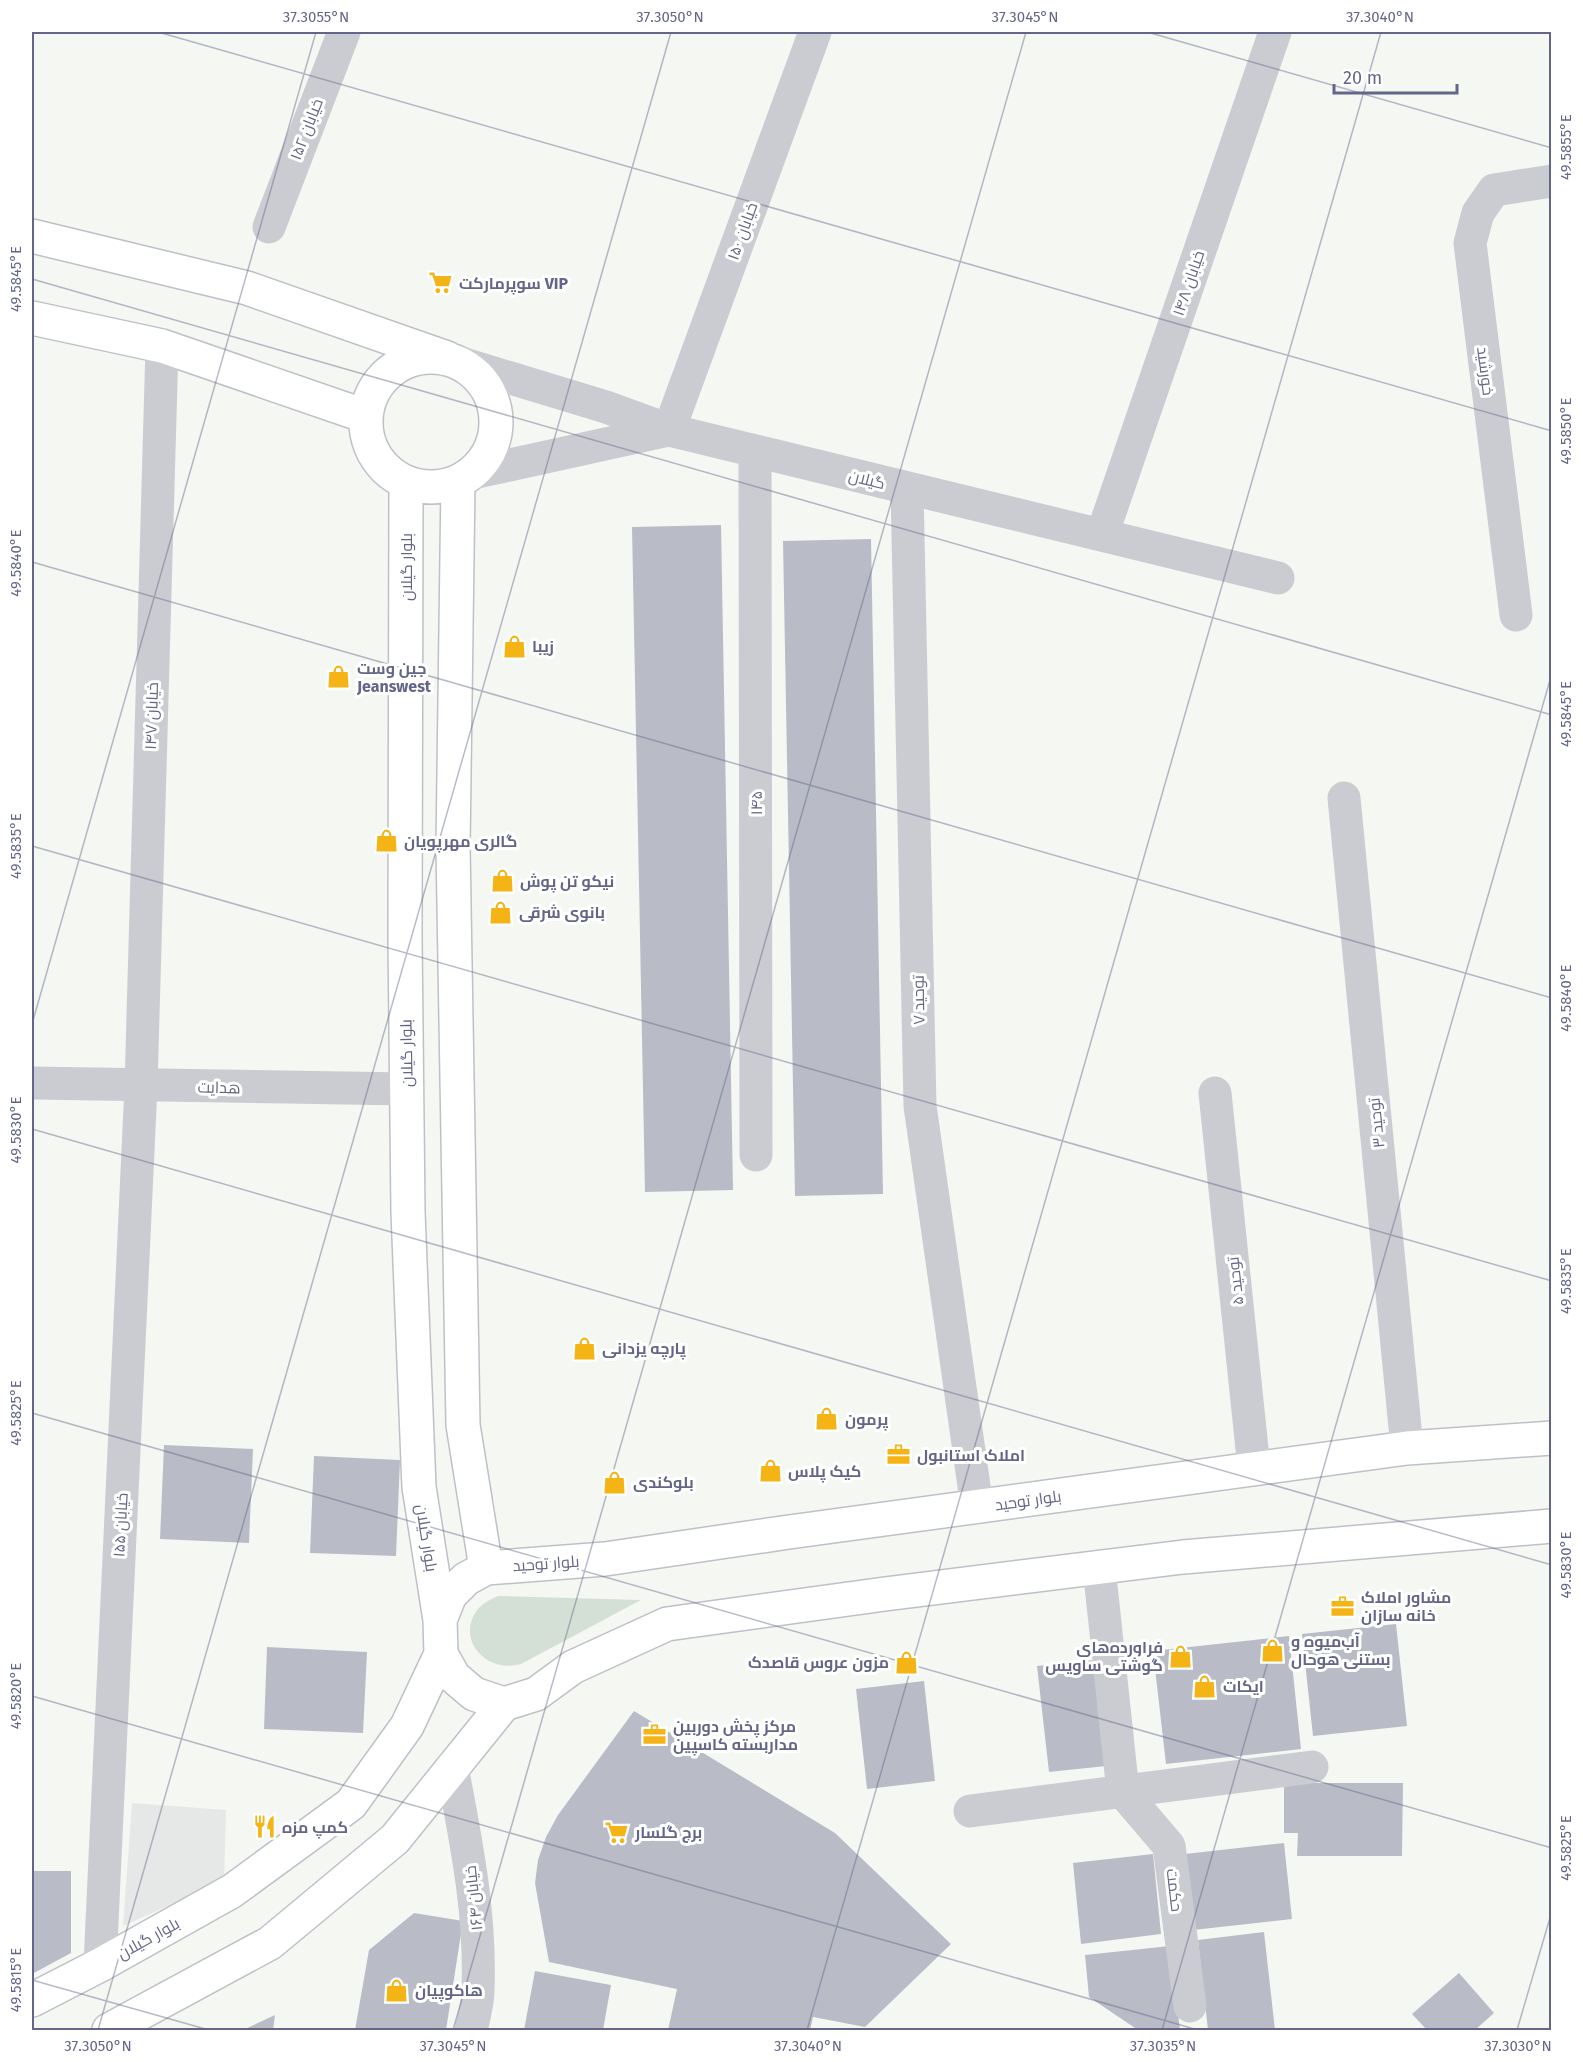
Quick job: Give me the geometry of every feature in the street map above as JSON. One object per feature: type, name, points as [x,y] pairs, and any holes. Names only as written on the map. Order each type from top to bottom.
[{"type":"main road","points":[[32,236],[247,288],[454,361],[478,377],[490,394],[496,415],[494,436],[486,457],[465,478],[441,487],[424,488],[406,484],[383,468],[368,444],[365,416],[371,394],[384,375],[403,362],[424,356],[454,361]]},
{"type":"main road","points":[[32,318],[162,346],[365,416]]},
{"type":"main road","points":[[440,1620],[450,1595],[466,1579],[495,1567],[463,1425],[453,848],[465,478]]},
{"type":"main road","name":"بلوار گیلان","points":[[32,2000],[100,1965],[232,1891],[351,1803],[407,1726],[441,1654],[440,1620],[419,1487],[408,1212],[405,951],[406,484]]},
{"type":"main road","name":"بلوار توحید","points":[[495,1567],[605,1559],[1407,1448],[1551,1438]]},
{"type":"main road","points":[[109,2031],[270,1943],[395,1839],[504,1704],[536,1694],[573,1667],[667,1624],[1183,1557],[1551,1526]]},
{"type":"main road","points":[[441,1654],[454,1677],[474,1694],[504,1704]]},
{"type":"street","name":"خیابان ۱۵۲","points":[[269,227],[344,32]]},
{"type":"street","name":"خیابان ۱۵۰","points":[[669,430],[815,32]]},
{"type":"street","name":"خیابان ۱۴۸","points":[[1102,535],[1275,32]]},
{"type":"street","name":"خورشید","points":[[1516,615],[1470,243],[1478,213],[1494,190],[1551,181]]},
{"type":"street","name":"خیابان ۱۴۷","points":[[141,1086],[162,346]]},
{"type":"street","name":"گیلان","points":[[454,361],[596,404],[669,430],[1278,578]]},
{"type":"street","points":[[465,478],[669,430]]},
{"type":"street","name":"۱۴۵","points":[[756,452],[756,1155]]},
{"type":"street","name":"توحید ۷","points":[[908,489],[920,1106],[977,1507]]},
{"type":"street","name":"توحید ۳","points":[[1344,798],[1407,1448]]},
{"type":"street","name":"هدایت","points":[[32,1083],[407,1089]]},
{"type":"street","name":"خیابان ۱۵۵","points":[[100,1965],[141,1086]]},
{"type":"street","name":"توحید ۵","points":[[1215,1093],[1254,1468]]},
{"type":"street","points":[[1098,1567],[1123,1792]]},
{"type":"street","name":"۱۶۴ خیابان","points":[[452,1767],[473,1876],[477,1930],[478,1992],[471,2031]]},
{"type":"street","points":[[970,1811],[1312,1767]]},
{"type":"street","name":"حکمت","points":[[1123,1792],[1169,1846],[1190,2006]]},
{"type":"shaded area","points":[[498,1596],[641,1600],[521,1664],[508,1666],[496,1664],[477,1651],[470,1631],[472,1620],[478,1609]]},
{"type":"shaded area","points":[[132,1803],[226,1810],[224,1881],[123,1926]]},
{"type":"building","points":[[721,525],[733,1190],[645,1192],[632,527]]},
{"type":"building","points":[[871,539],[883,1194],[795,1196],[783,541]]},
{"type":"building","points":[[164,1445],[253,1449],[249,1543],[160,1539]]},
{"type":"building","points":[[314,1456],[400,1460],[396,1556],[310,1553]]},
{"type":"building","points":[[1396,1624],[1407,1726],[1313,1736],[1302,1634]]},
{"type":"building","points":[[1289,1636],[1301,1749],[1166,1764],[1153,1651]]},
{"type":"building","points":[[267,1647],[367,1652],[363,1733],[264,1729]]},
{"type":"building","points":[[1095,1660],[1106,1766],[1049,1772],[1037,1666]]},
{"type":"building","points":[[924,1681],[935,1781],[867,1789],[856,1689]]},
{"type":"building","points":[[634,1711],[835,1833],[951,1944],[865,2027],[813,2017],[810,2030],[668,2030],[677,1989],[549,1962],[535,1883],[538,1860],[546,1837],[558,1815]]},
{"type":"building","points":[[1284,1783],[1403,1783],[1402,1856],[1297,1856],[1298,1833],[1284,1833]]},
{"type":"building","points":[[1284,1843],[1292,1919],[1193,1930],[1185,1854]]},
{"type":"building","points":[[1153,1854],[1161,1934],[1081,1944],[1073,1863]]},
{"type":"building","points":[[32,1871],[71,1871],[71,1953],[32,1974]]},
{"type":"building","points":[[414,1913],[463,1921],[446,2030],[355,2030],[369,1950]]},
{"type":"building","points":[[1264,1932],[1275,2030],[1208,2030],[1198,1940]]},
{"type":"building","points":[[1170,1946],[1180,2030],[1138,2030],[1089,1997],[1085,1955]]},
{"type":"building","points":[[535,1971],[611,1985],[603,2030],[524,2030]]},
{"type":"building","points":[[1459,1973],[1494,2013],[1475,2030],[1427,2030],[1412,2014]]},
{"type":"building","points":[[275,2015],[273,2030],[243,2030]]},
{"type":"place","name":"سوپرمارکت VIP","points":[[441,283]]},
{"type":"place","name":"زیبا","points":[[514,646]]},
{"type":"place","name":"جین وست Jeanswest","points":[[339,677]]},
{"type":"place","name":"گالری مهرپویان","points":[[386,841]]},
{"type":"place","name":"نیکو تن پوش","points":[[502,881]]},
{"type":"place","name":"بانوی شرقی","points":[[501,912]]},
{"type":"place","name":"پارچه یزدانی","points":[[584,1348]]},
{"type":"place","name":"پرمون","points":[[827,1419]]},
{"type":"place","name":"املاک استانبول","points":[[899,1455]]},
{"type":"place","name":"کیک پلاس","points":[[770,1471]]},
{"type":"place","name":"بلوکندی","points":[[615,1482]]},
{"type":"place","name":"مشاور املاک خانه سازان","points":[[1343,1606]]},
{"type":"place","name":"آب‌میوه و بستنی هوحال","points":[[1273,1650]]},
{"type":"place","name":"فراورده‌های گوشتی ساویس","points":[[1181,1656]]},
{"type":"place","name":"مزون عروس قاصدک","points":[[907,1662]]},
{"type":"place","name":"ایکات","points":[[1205,1686]]},
{"type":"place","name":"مرکز پخش دوربین مداربسته کاسپین","points":[[655,1735]]},
{"type":"place","name":"کمپ مزه","points":[[264,1827]]},
{"type":"place","name":"برج گلسار","points":[[617,1832]]},
{"type":"place","name":"هاکوپیان","points":[[397,1990]]}]
